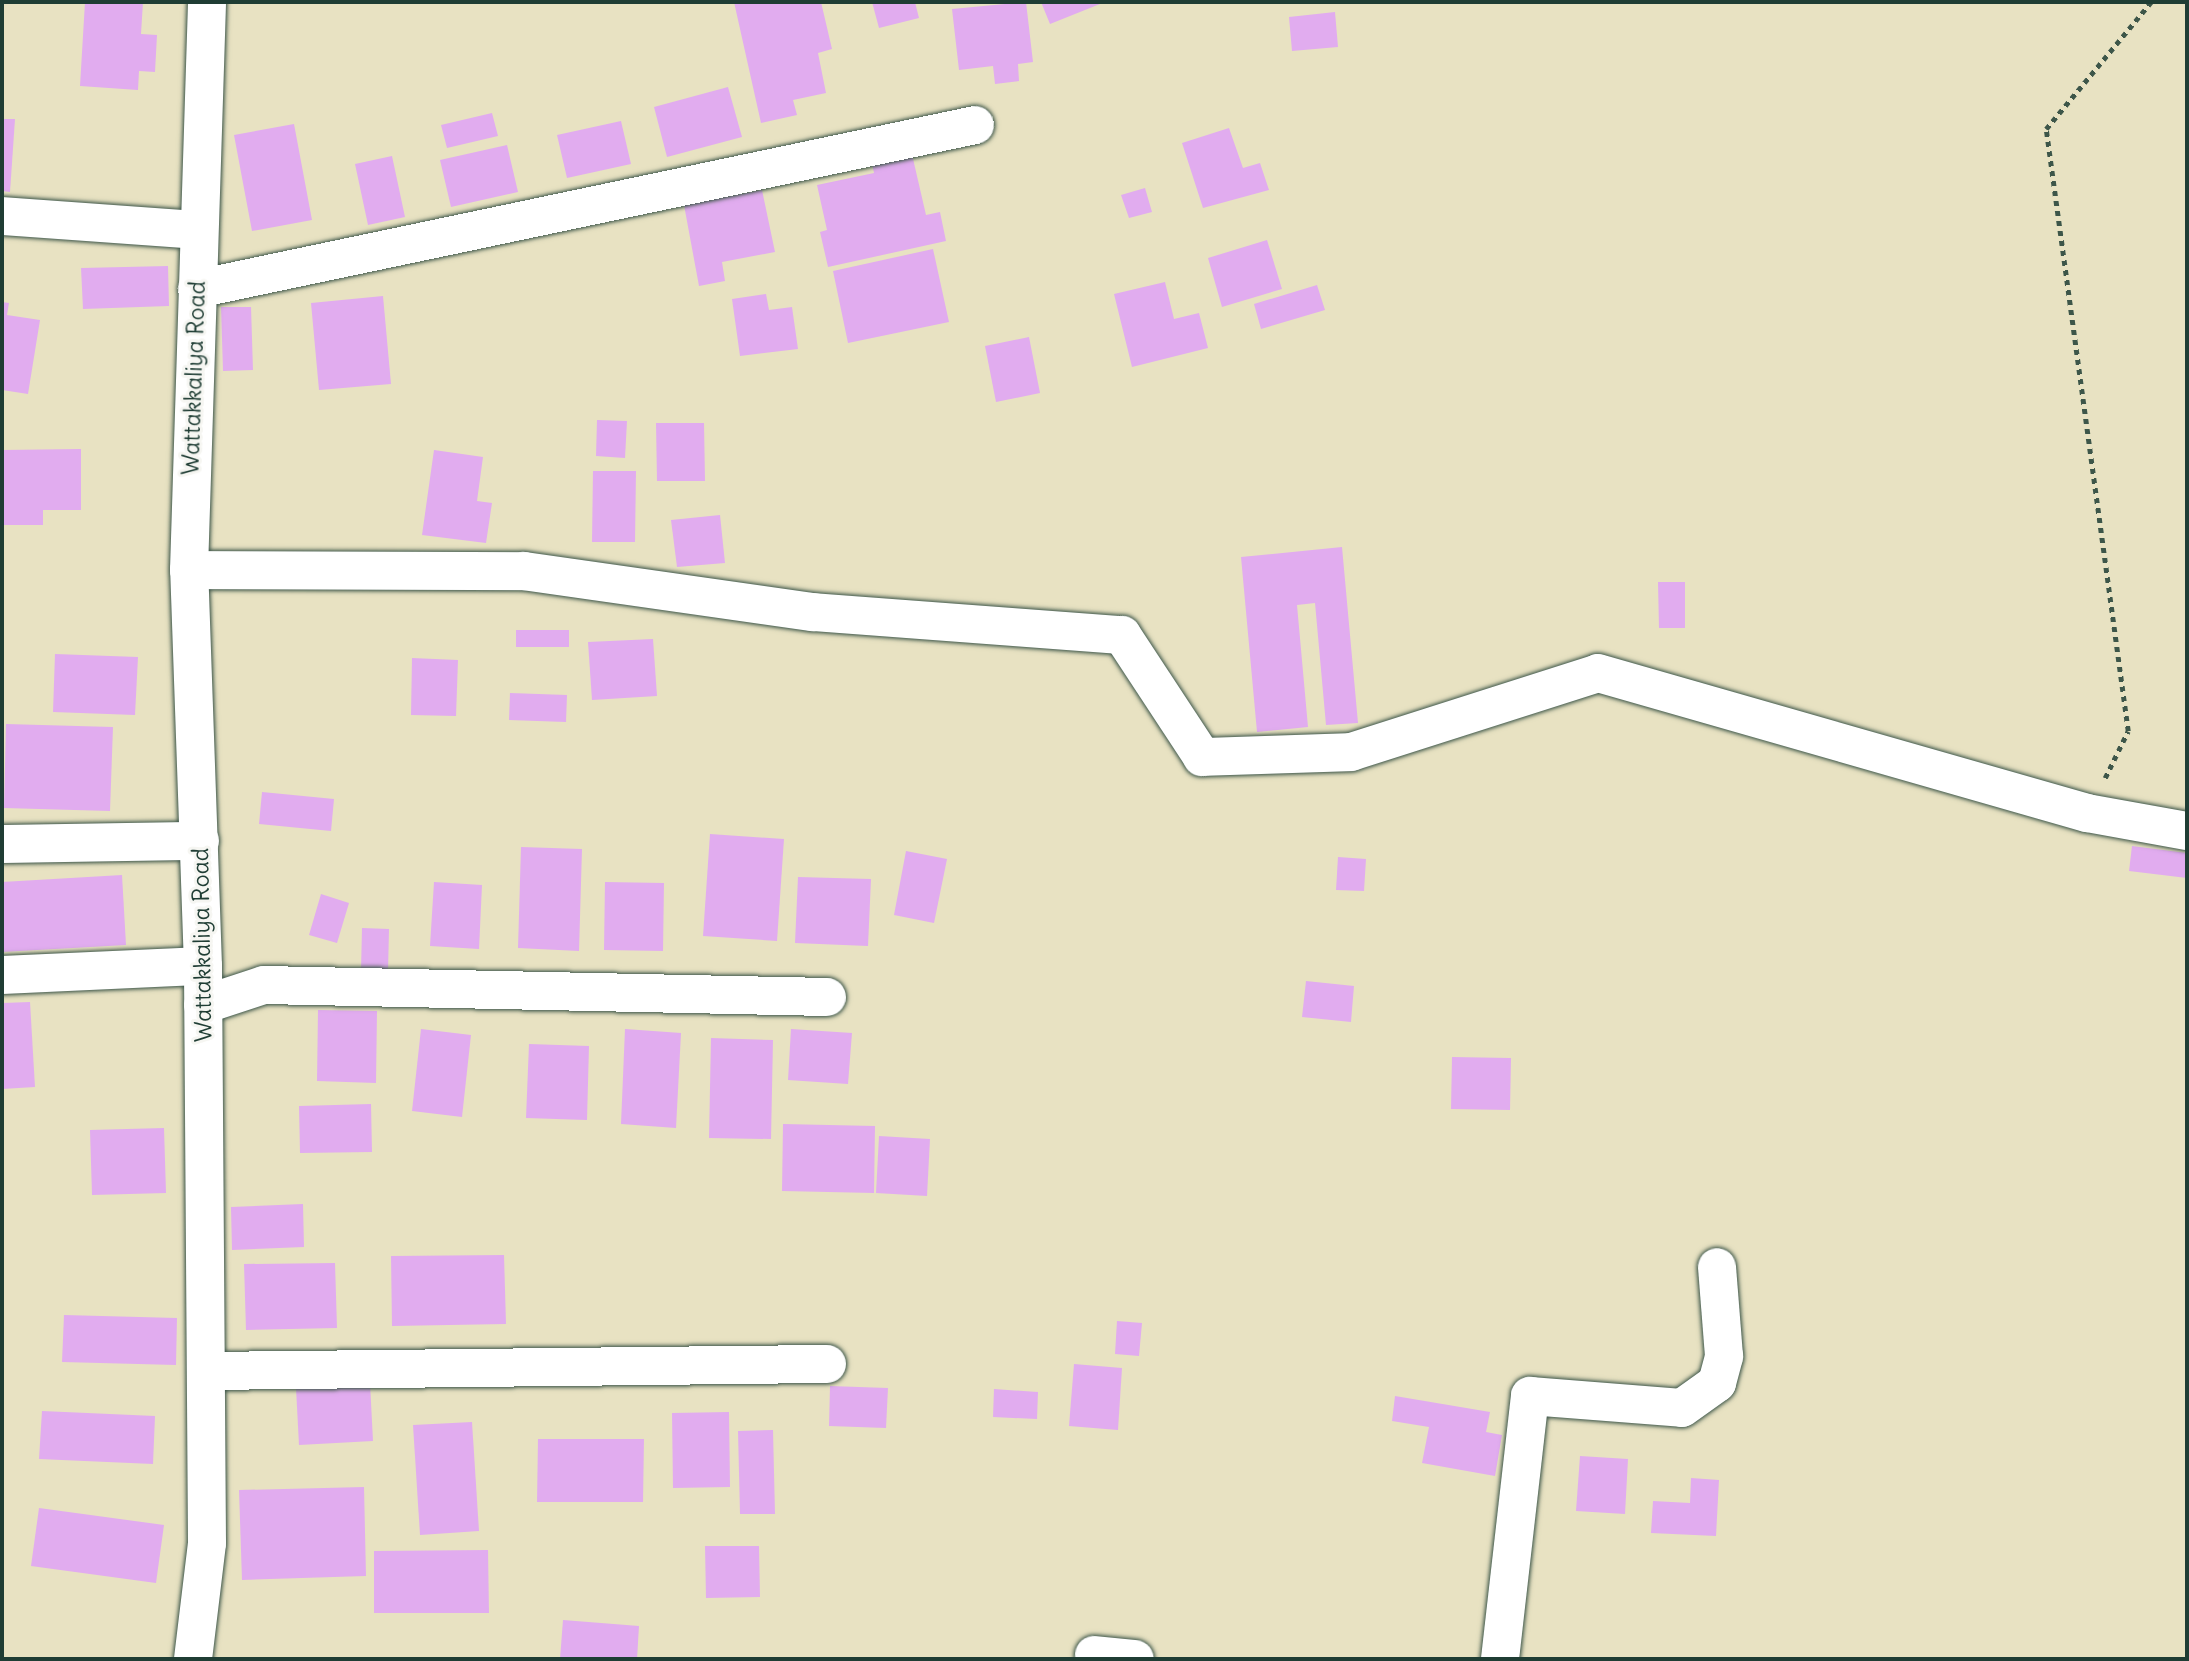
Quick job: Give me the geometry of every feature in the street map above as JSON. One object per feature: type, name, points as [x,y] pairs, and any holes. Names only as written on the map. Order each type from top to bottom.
[{"type":"street","name":"Wattakkaliya Road","points":[[193,1659],[207,1543],[203,966],[189,569],[197,230],[207,2]]},
{"type":"street","points":[[197,289],[975,125]]},
{"type":"street","points":[[2,216],[197,230]]},
{"type":"street","points":[[189,569],[523,571],[813,612],[1122,635],[1202,757],[1351,752],[1598,673],[2087,813],[2187,831]]},
{"type":"street","points":[[2,844],[200,841]]},
{"type":"street","points":[[2,975],[203,966]]},
{"type":"street","points":[[203,1005],[264,985],[827,997]]},
{"type":"street","points":[[1500,1659],[1530,1396],[1682,1408],[1717,1383],[1724,1356],[1717,1267]]},
{"type":"street","points":[[206,1371],[827,1364]]},
{"type":"street","points":[[1094,1655],[1135,1659]]},
{"type":"path","points":[[2087,813],[2128,731],[2046,129],[2151,2]]},
{"type":"building","points":[[85,2],[143,2],[141,34],[157,35],[155,72],[139,71],[138,90],[80,86]]},
{"type":"building","points":[[734,2],[821,2],[832,49],[818,53],[826,93],[793,100],[797,115],[761,123]]},
{"type":"building","points":[[872,2],[915,2],[919,18],[879,28]]},
{"type":"building","points":[[1026,2],[1033,62],[1018,64],[1019,81],[995,84],[993,66],[959,70],[952,9]]},
{"type":"building","points":[[1041,2],[1105,2],[1050,24]]},
{"type":"building","points":[[1335,12],[1338,47],[1292,51],[1289,17]]},
{"type":"building","points":[[728,87],[742,137],[667,157],[654,107]]},
{"type":"building","points":[[492,113],[498,136],[447,148],[441,125]]},
{"type":"building","points":[[2,119],[15,119],[10,192],[2,191]]},
{"type":"building","points":[[621,121],[631,164],[567,178],[557,135]]},
{"type":"building","points":[[294,124],[312,220],[252,231],[234,135]]},
{"type":"building","points":[[1229,128],[1243,168],[1260,163],[1269,190],[1203,208],[1182,143]]},
{"type":"building","points":[[507,145],[518,192],[451,207],[440,160]]},
{"type":"building","points":[[911,150],[926,215],[940,212],[946,241],[828,267],[820,232],[827,230],[817,185],[874,173],[871,159]]},
{"type":"building","points":[[392,156],[405,217],[368,225],[355,164]]},
{"type":"building","points":[[1145,188],[1152,212],[1129,218],[1121,195]]},
{"type":"building","points":[[762,190],[775,252],[722,262],[725,281],[699,286],[684,205]]},
{"type":"building","points":[[1267,240],[1282,289],[1222,307],[1208,258]]},
{"type":"building","points":[[933,249],[949,322],[848,343],[833,271]]},
{"type":"building","points":[[168,266],[169,306],[83,309],[81,268]]},
{"type":"building","points":[[1165,282],[1174,319],[1199,313],[1208,348],[1132,367],[1114,294]]},
{"type":"building","points":[[1317,285],[1325,310],[1261,329],[1254,304]]},
{"type":"building","points":[[766,294],[769,310],[792,307],[798,349],[740,356],[732,299]]},
{"type":"building","points":[[383,296],[391,384],[319,390],[311,303]]},
{"type":"building","points":[[2,302],[9,303],[7,315],[40,320],[28,394],[2,390]]},
{"type":"building","points":[[221,307],[251,307],[253,370],[223,371]]},
{"type":"building","points":[[1029,337],[1040,393],[996,402],[985,346]]},
{"type":"building","points":[[597,420],[627,421],[625,458],[596,456]]},
{"type":"building","points":[[656,423],[704,423],[705,481],[657,481]]},
{"type":"building","points":[[81,449],[81,510],[43,510],[43,525],[2,525],[2,450]]},
{"type":"building","points":[[434,450],[483,457],[477,501],[492,503],[486,543],[422,535]]},
{"type":"building","points":[[593,471],[636,471],[635,542],[592,542]]},
{"type":"building","points":[[720,515],[725,563],[677,567],[671,520]]},
{"type":"building","points":[[1342,547],[1358,723],[1326,725],[1315,603],[1297,605],[1308,727],[1257,732],[1241,557]]},
{"type":"building","points":[[1658,582],[1685,582],[1685,628],[1659,628]]},
{"type":"building","points":[[516,630],[569,630],[569,647],[516,647]]},
{"type":"building","points":[[653,639],[657,696],[592,700],[588,642]]},
{"type":"building","points":[[55,654],[138,657],[135,715],[53,712]]},
{"type":"building","points":[[412,658],[458,660],[456,716],[411,715]]},
{"type":"building","points":[[510,693],[567,695],[566,722],[509,720]]},
{"type":"building","points":[[6,724],[113,727],[110,811],[4,808]]},
{"type":"building","points":[[262,792],[334,799],[331,831],[259,824]]},
{"type":"building","points":[[710,834],[784,839],[777,941],[703,936]]},
{"type":"building","points":[[2132,846],[2187,853],[2187,878],[2129,871]]},
{"type":"building","points":[[521,847],[582,849],[579,951],[518,948]]},
{"type":"building","points":[[906,851],[947,859],[934,923],[894,915]]},
{"type":"building","points":[[1338,857],[1366,859],[1364,891],[1336,890]]},
{"type":"building","points":[[122,875],[126,945],[2,952],[2,882]]},
{"type":"building","points":[[798,877],[871,879],[868,946],[795,943]]},
{"type":"building","points":[[434,882],[482,885],[479,949],[430,946]]},
{"type":"building","points":[[605,882],[664,883],[663,951],[604,950]]},
{"type":"building","points":[[321,894],[349,903],[337,943],[309,935]]},
{"type":"building","points":[[362,928],[389,929],[388,972],[361,971]]},
{"type":"building","points":[[1306,981],[1354,986],[1351,1022],[1302,1017]]},
{"type":"building","points":[[30,1002],[35,1087],[2,1089],[2,1003]]},
{"type":"building","points":[[318,1010],[377,1011],[376,1083],[317,1081]]},
{"type":"building","points":[[421,1029],[471,1035],[462,1117],[412,1111]]},
{"type":"building","points":[[625,1029],[681,1033],[676,1128],[621,1124]]},
{"type":"building","points":[[791,1029],[852,1033],[848,1084],[788,1080]]},
{"type":"building","points":[[711,1038],[773,1040],[771,1139],[709,1138]]},
{"type":"building","points":[[529,1044],[589,1046],[587,1120],[526,1118]]},
{"type":"building","points":[[1452,1057],[1511,1058],[1510,1110],[1451,1109]]},
{"type":"building","points":[[371,1104],[372,1152],[300,1153],[299,1106]]},
{"type":"building","points":[[783,1124],[875,1126],[874,1193],[782,1191]]},
{"type":"building","points":[[164,1128],[166,1193],[92,1195],[90,1130]]},
{"type":"building","points":[[879,1136],[930,1139],[927,1196],[876,1193]]},
{"type":"building","points":[[303,1204],[304,1247],[232,1250],[231,1207]]},
{"type":"building","points":[[504,1255],[506,1324],[392,1326],[391,1256]]},
{"type":"building","points":[[335,1263],[337,1328],[246,1330],[244,1264]]},
{"type":"building","points":[[64,1315],[177,1318],[176,1365],[62,1362]]},
{"type":"building","points":[[1117,1321],[1142,1323],[1139,1356],[1115,1354]]},
{"type":"building","points":[[1074,1364],[1122,1368],[1118,1430],[1069,1426]]},
{"type":"building","points":[[370,1383],[373,1441],[299,1445],[296,1388]]},
{"type":"building","points":[[830,1386],[888,1388],[886,1428],[829,1426]]},
{"type":"building","points":[[994,1389],[1038,1392],[1037,1419],[993,1417]]},
{"type":"building","points":[[1395,1396],[1490,1412],[1486,1432],[1502,1435],[1495,1476],[1422,1463],[1429,1427],[1392,1421]]},
{"type":"building","points":[[42,1411],[155,1416],[153,1464],[39,1459]]},
{"type":"building","points":[[729,1412],[730,1487],[673,1488],[672,1413]]},
{"type":"building","points":[[472,1422],[479,1531],[420,1535],[413,1425]]},
{"type":"building","points":[[773,1430],[775,1514],[740,1514],[738,1431]]},
{"type":"building","points":[[538,1439],[644,1439],[643,1502],[537,1502]]},
{"type":"building","points":[[1580,1456],[1628,1459],[1625,1514],[1576,1511]]},
{"type":"building","points":[[1691,1478],[1719,1480],[1716,1536],[1651,1533],[1653,1501],[1690,1503]]},
{"type":"building","points":[[364,1487],[366,1576],[242,1580],[239,1490]]},
{"type":"building","points":[[39,1508],[164,1525],[156,1583],[31,1566]]},
{"type":"building","points":[[705,1546],[759,1546],[760,1597],[706,1598]]},
{"type":"building","points":[[488,1550],[489,1613],[374,1613],[374,1551]]},
{"type":"building","points":[[563,1620],[639,1626],[637,1659],[560,1659]]}]
